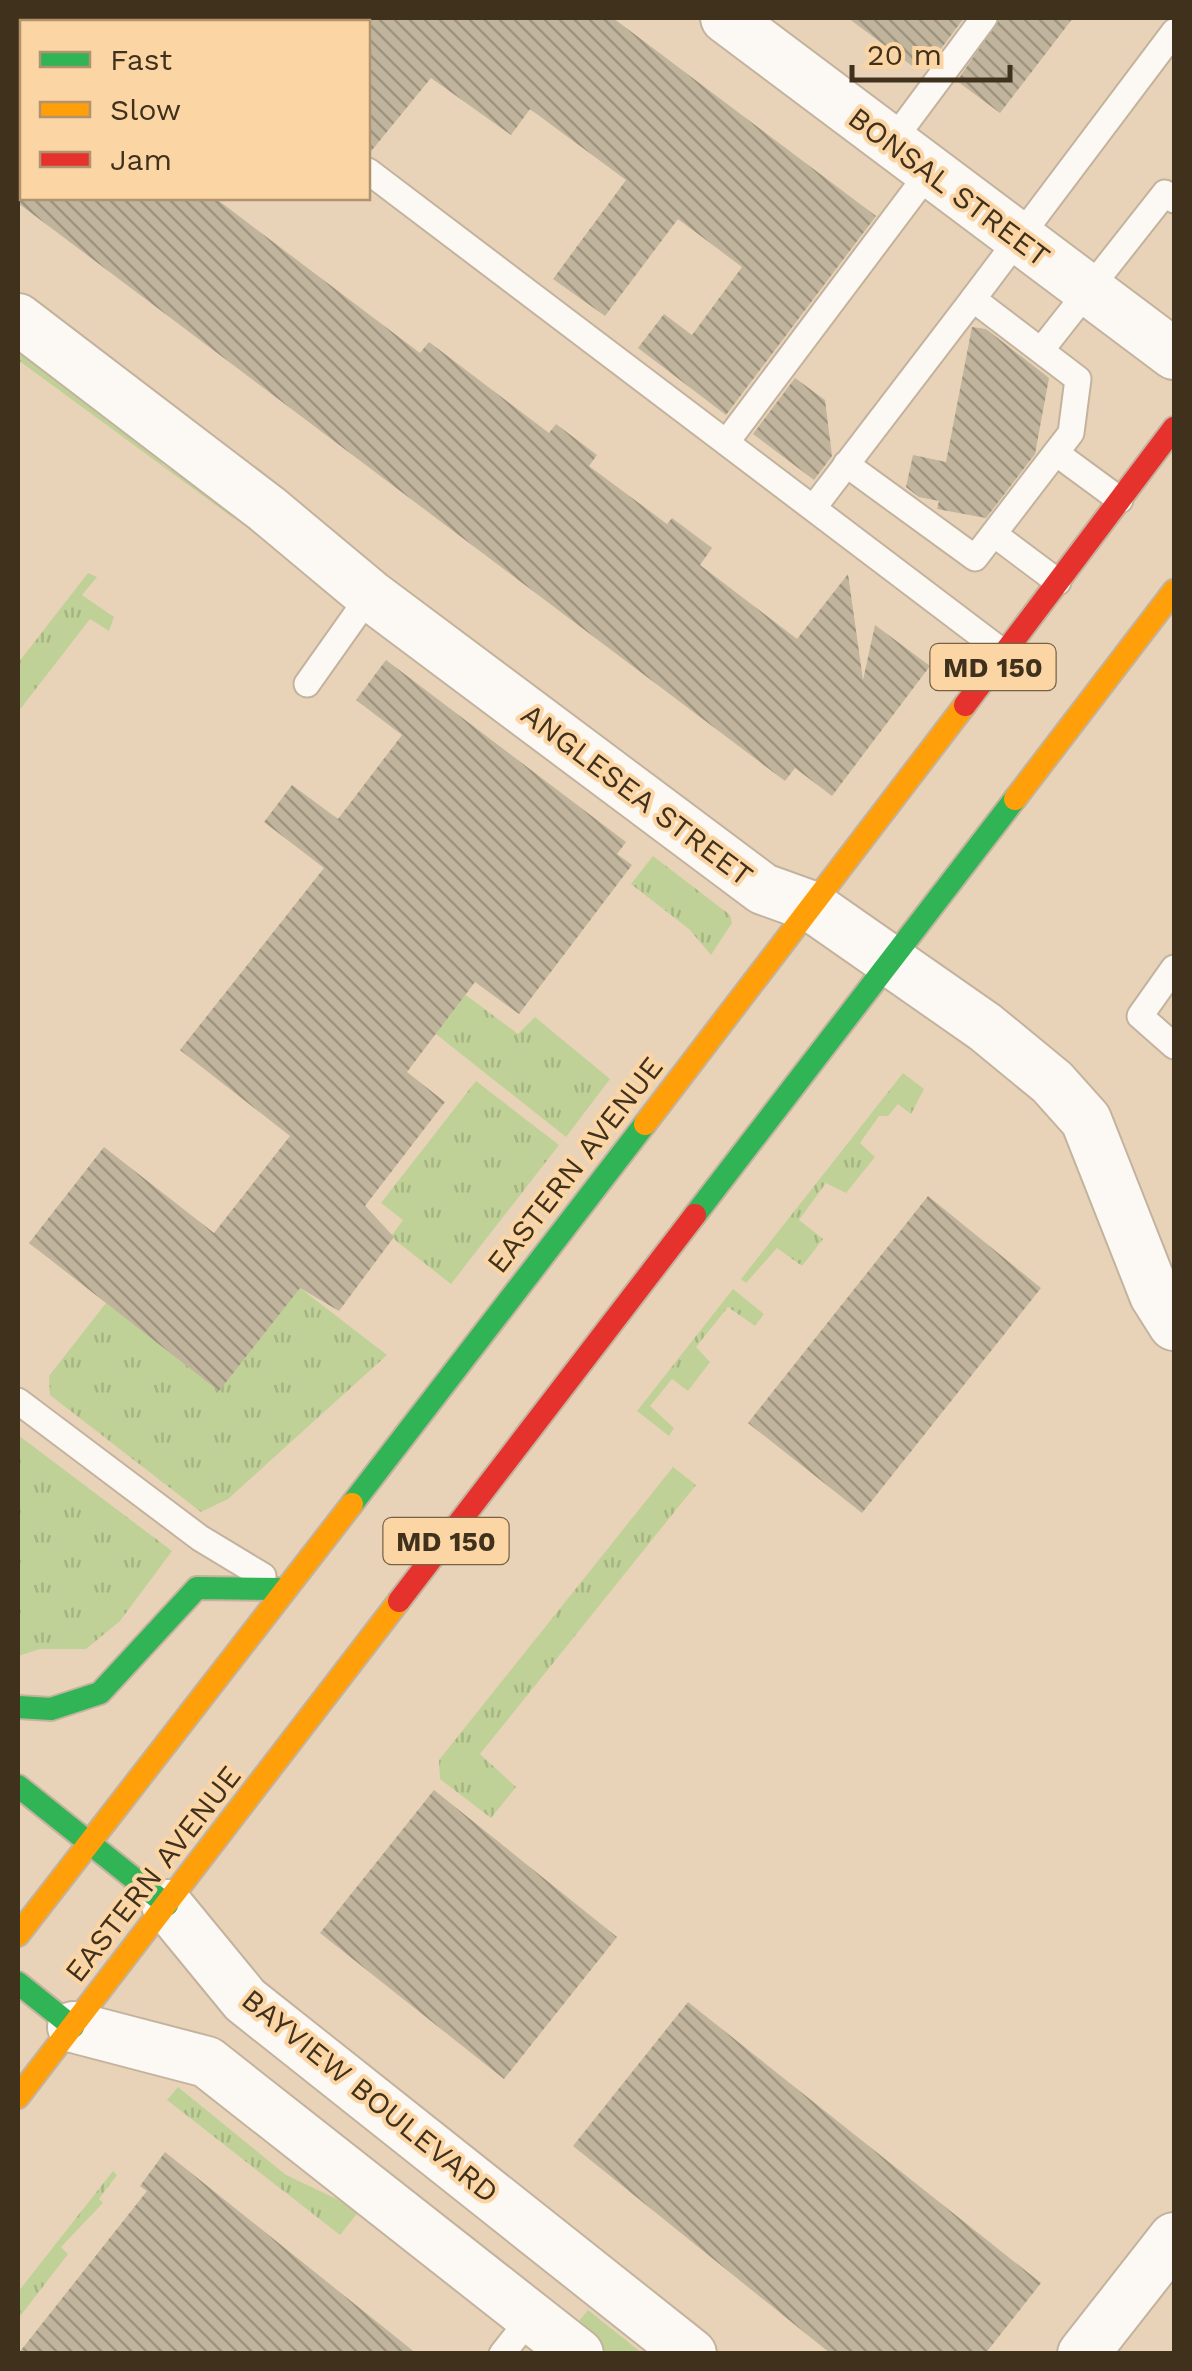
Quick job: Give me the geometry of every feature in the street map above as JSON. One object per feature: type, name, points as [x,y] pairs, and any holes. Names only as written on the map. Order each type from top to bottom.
[{"type":"main road","name":"EASTERN AVENUE","points":[[18,1935],[813,907],[1174,428]]},
{"type":"main road","name":"EASTERN AVENUE","points":[[18,2097],[1174,592]]},
{"type":"main road","points":[[18,1707],[51,1708],[100,1693],[197,1588],[284,1589]]},
{"type":"main road","name":"BAYVIEW BOULEVARD","points":[[18,1786],[167,1905]]},
{"type":"main road","points":[[18,1983],[73,2027]]},
{"type":"street","name":"BONSAL STREET","points":[[726,18],[1174,354]]},
{"type":"street","name":"ANGLESEA STREET","points":[[18,319],[267,509],[370,595],[763,889],[813,907],[1020,1054],[1086,1120],[1168,1296]]},
{"type":"street","name":"BAYVIEW BOULEVARD","points":[[167,1905],[246,2000],[691,2354]]},
{"type":"street","points":[[73,2027],[207,2062],[517,2335],[578,2354]]},
{"type":"street","points":[[1083,2354],[1174,2238]]},
{"type":"lane","points":[[728,440],[910,157],[984,18]]},
{"type":"lane","points":[[814,507],[1174,32]]},
{"type":"lane","points":[[370,172],[1004,653]]},
{"type":"lane","points":[[1042,349],[1165,194],[1174,200]]},
{"type":"lane","points":[[846,464],[976,558],[1071,433],[1078,379],[973,299]]},
{"type":"lane","points":[[1056,453],[1120,500]]},
{"type":"lane","points":[[994,534],[1058,582]]},
{"type":"lane","points":[[307,684],[370,595]]},
{"type":"lane","points":[[1174,968],[1140,1016],[1174,1046]]},
{"type":"lane","points":[[18,1401],[200,1538],[284,1589]]},
{"type":"green space","points":[[18,345],[165,458],[162,464],[171,470],[177,465],[236,520],[18,360]]},
{"type":"green space","points":[[88,573],[97,577],[82,595],[114,617],[109,631],[90,619],[18,712],[18,663]]},
{"type":"green space","points":[[653,856],[730,915],[732,923],[711,955],[689,929],[631,884]]},
{"type":"green space","points":[[332,895],[518,1034],[535,1017],[610,1079],[566,1137],[336,955]]},
{"type":"green space","points":[[903,1073],[924,1089],[911,1114],[898,1104],[888,1116],[879,1116],[860,1143],[875,1157],[846,1193],[826,1183],[799,1220],[823,1239],[802,1266],[777,1248],[746,1283],[741,1279]]},
{"type":"green space","points":[[476,1081],[559,1145],[451,1284],[395,1240],[392,1235],[403,1220],[381,1203]]},
{"type":"green space","points":[[300,1288],[387,1355],[228,1499],[201,1512],[50,1395],[49,1376],[106,1303],[129,1320]]},
{"type":"green space","points":[[733,1289],[764,1314],[755,1326],[728,1307],[696,1347],[710,1362],[688,1391],[672,1379],[650,1406],[674,1428],[669,1436],[637,1411]]},
{"type":"green space","points":[[18,1435],[172,1551],[120,1621],[86,1649],[40,1649],[18,1656]]},
{"type":"green space","points":[[673,1467],[696,1485],[480,1754],[516,1787],[491,1818],[440,1779],[439,1760]]},
{"type":"green space","points":[[178,2087],[286,2175],[360,2210],[340,2235],[167,2100]]},
{"type":"green space","points":[[113,2171],[117,2175],[99,2199],[103,2203],[61,2247],[68,2254],[18,2319],[18,2292]]},
{"type":"green space","points":[[588,2310],[642,2353],[607,2353],[574,2327]]},
{"type":"building","points":[[613,18],[876,216],[726,415],[638,348],[664,314],[692,335],[742,267],[678,219],[605,316],[553,279],[626,180],[530,109],[511,135],[431,78],[370,153],[368,20]]},
{"type":"building","points":[[848,18],[964,18],[931,62],[924,57],[915,68]]},
{"type":"building","points":[[1000,18],[1073,18],[1000,113],[957,81]]},
{"type":"building","points":[[18,198],[218,200],[420,353],[429,342],[549,433],[556,424],[597,455],[589,466],[667,524],[672,518],[712,548],[700,565],[797,639],[848,574],[863,680],[875,625],[930,666],[832,796],[795,768],[785,781],[18,203]]},
{"type":"building","points":[[972,327],[986,329],[1049,378],[1035,454],[986,518],[937,509],[939,501],[919,497],[906,487],[913,455],[946,462]]},
{"type":"building","points":[[795,378],[825,400],[832,456],[814,480],[753,434]]},
{"type":"building","points":[[386,660],[626,842],[617,854],[632,865],[519,1014],[475,982],[407,1072],[445,1102],[365,1206],[394,1237],[339,1311],[300,1288],[219,1391],[29,1243],[104,1147],[214,1233],[290,1136],[180,1050],[324,868],[264,822],[292,785],[338,819],[402,735],[356,700]]},
{"type":"building","points":[[928,1196],[1041,1288],[862,1513],[748,1423]]},
{"type":"building","points":[[434,1790],[617,1937],[504,2079],[320,1933]]},
{"type":"building","points":[[688,2002],[1041,2283],[985,2354],[831,2354],[573,2146]]},
{"type":"building","points":[[165,2152],[417,2354],[18,2354],[147,2191],[140,2186]]},
{"type":"traffic: fast","points":[[695,1215],[1015,799]]},
{"type":"traffic: fast","points":[[352,1504],[645,1124]]},
{"type":"traffic: fast","points":[[18,1707],[51,1709],[100,1693],[197,1588],[285,1589]]},
{"type":"traffic: fast","points":[[18,1786],[167,1905]]},
{"type":"traffic: fast","points":[[18,1983],[73,2027]]},
{"type":"traffic: slow","points":[[1015,799],[1174,591]]},
{"type":"traffic: slow","points":[[645,1124],[965,705]]},
{"type":"traffic: slow","points":[[18,1935],[352,1504]]},
{"type":"traffic: slow","points":[[18,2097],[399,1601]]},
{"type":"traffic: jam","points":[[965,705],[1174,428]]},
{"type":"traffic: jam","points":[[399,1601],[695,1215]]}]
